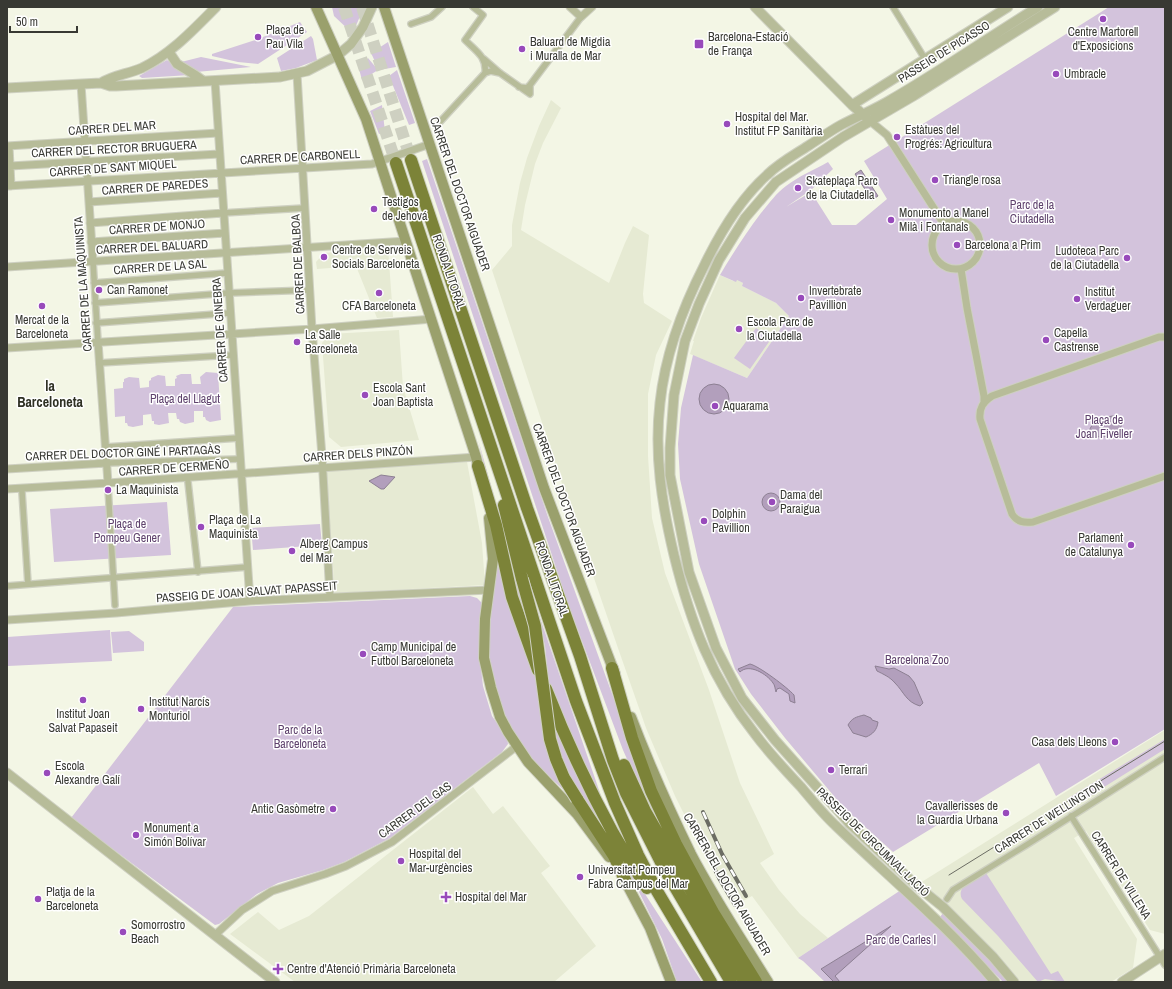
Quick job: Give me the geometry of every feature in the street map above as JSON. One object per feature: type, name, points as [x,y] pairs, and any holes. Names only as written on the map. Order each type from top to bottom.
[{"type":"highway","name":"RONDA LITORAL","points":[[411,160],[527,508],[580,656],[613,760],[626,793],[665,870],[730,982]]},
{"type":"highway","name":"RONDA LITORAL","points":[[396,163],[576,701],[615,804],[638,855],[657,891],[711,982]]},
{"type":"highway","points":[[493,451],[506,515],[535,626],[550,739],[556,759],[561,772],[577,799],[614,856],[626,882]]},
{"type":"highway","points":[[477,462],[496,525],[512,597],[554,711],[586,780],[614,833],[657,903],[692,950]]},
{"type":"highway","points":[[580,656],[626,772],[645,811],[745,982]]},
{"type":"highway","points":[[612,668],[632,738],[651,791],[676,844],[714,914],[756,982]]},
{"type":"main road","points":[[316,7],[362,109],[432,319],[477,462],[491,526],[493,559],[484,619],[484,658],[500,717],[528,762],[577,814],[626,882],[650,928],[671,982]]},
{"type":"main road","name":"CARRER DEL DOCTOR AIGUADER","points":[[384,7],[544,488],[641,742],[663,796],[704,875],[768,982]]},
{"type":"street","points":[[101,83],[115,76],[141,68],[169,52],[216,7]]},
{"type":"street","points":[[7,88],[101,83],[116,86],[215,81],[280,77],[307,72],[338,55],[354,40],[363,27],[372,7]]},
{"type":"street","points":[[411,24],[431,17],[442,7]]},
{"type":"street","points":[[473,7],[483,15],[465,40],[483,58],[519,88],[530,94],[530,85]]},
{"type":"street","points":[[570,7],[581,17]]},
{"type":"street","points":[[519,88],[527,88],[530,85],[581,17],[592,7]]},
{"type":"street","points":[[756,7],[852,104],[887,135],[944,224]]},
{"type":"street","points":[[892,7],[925,59]]},
{"type":"street","points":[[852,104],[1008,7]]},
{"type":"street","name":"PASSEIG DE PICASSO","points":[[863,114],[883,104],[1038,7]]},
{"type":"street","name":"PASSEIG DE CIRCUMVAL·LACIÓ","points":[[1014,982],[992,957],[943,907],[917,886],[850,824],[775,740],[742,698],[716,648],[689,572],[670,475],[670,448],[674,395],[685,341],[699,304],[719,260],[745,218],[776,182],[843,137],[915,95],[1055,7]]},
{"type":"street","points":[[169,52],[177,64],[203,81]]},
{"type":"street","points":[[483,58],[486,65],[485,73]]},
{"type":"street","points":[[438,124],[485,73],[491,71],[500,72]]},
{"type":"street","name":"CARRER DE BALBOA","points":[[296,74],[312,329],[323,467],[330,597]]},
{"type":"street","name":"CARRER DE GINEBRA","points":[[215,81],[250,602]]},
{"type":"street","name":"CARRER DE LA MAQUINISTA","points":[[81,84],[96,323],[106,446],[115,605]]},
{"type":"street","name":"PASSEIG DE PICASSO","points":[[870,121],[883,104]]},
{"type":"street","name":"PASSEIG DE CIRCUMVAL·LACIÓ","points":[[863,114],[840,126],[782,162],[765,176],[744,200],[710,253],[688,299],[672,343],[665,375],[660,402],[658,436],[660,490],[670,538],[691,613],[705,653],[734,706],[771,754],[832,822],[934,918],[980,964],[995,982]]},
{"type":"street","name":"CARRER DEL MAR","points":[[8,146],[218,133]]},
{"type":"street","points":[[380,162],[430,144]]},
{"type":"street","points":[[8,146],[10,166],[9,186]]},
{"type":"street","name":"CARRER DEL RECTOR BRUGUERA","points":[[10,166],[220,154]]},
{"type":"street","name":"CARRER DE CARBONELL","points":[[221,172],[368,164],[380,162]]},
{"type":"street","name":"CARRER DE SANT MIQUEL","points":[[9,186],[221,172]]},
{"type":"street","name":"CARRER DE PAREDES","points":[[89,202],[222,194]]},
{"type":"street","points":[[90,223],[305,208]]},
{"type":"street","points":[[952,221],[967,223],[973,227],[978,233],[980,240],[981,248],[979,256],[969,267],[962,269],[954,270],[946,268],[935,258],[932,250],[934,235],[938,229],[944,224],[952,221]]},
{"type":"street","name":"CARRER DE MONJO","points":[[91,242],[225,233]]},
{"type":"street","name":"CARRER DEL BALUARD","points":[[7,267],[226,254],[307,247],[406,242]]},
{"type":"street","points":[[962,269],[967,308],[984,396],[980,419],[1012,514],[1015,518],[1020,522],[1033,522],[1165,476]]},
{"type":"street","name":"CARRER DE LA SAL","points":[[94,283],[227,273]]},
{"type":"street","points":[[95,303],[229,293],[310,290]]},
{"type":"street","points":[[96,323],[230,313]]},
{"type":"street","points":[[7,348],[312,329],[432,319]]},
{"type":"street","points":[[984,403],[992,396],[1159,337],[1165,338]]},
{"type":"street","points":[[99,363],[233,355]]},
{"type":"street","points":[[106,446],[239,438]]},
{"type":"street","name":"CARRER DEL DOCTOR GINÉ I PARTAGÀS","points":[[7,469],[106,463],[240,459]]},
{"type":"street","name":"CARRER DELS PINZÓN","points":[[241,474],[323,467],[477,462]]},
{"type":"street","name":"CARRER DE CERMEÑO","points":[[7,489],[108,485],[241,474]]},
{"type":"street","points":[[188,482],[198,572]]},
{"type":"street","points":[[22,492],[28,584]]},
{"type":"street","points":[[7,586],[248,567]]},
{"type":"street","name":"PASSEIG DE JOAN SALVAT PAPASSEIT","points":[[7,620],[330,597],[489,590]]},
{"type":"street","name":"CARRER DEL GAS","points":[[215,934],[242,910],[272,891],[346,866],[392,842],[517,746]]},
{"type":"street","name":"CARRER DE WELLINGTON","points":[[947,899],[953,890],[1165,757]]},
{"type":"street","points":[[7,773],[276,982]]},
{"type":"street","name":"CARRER DE VILLENA","points":[[1071,816],[1163,959]]},
{"type":"street","points":[[1122,982],[1163,959]]},
{"type":"shaded area","points":[[551,100],[561,108],[543,143],[535,164],[525,205],[521,230],[609,283],[633,226],[649,235],[643,294],[644,303],[672,321],[656,355],[648,394],[648,456],[652,518],[665,573],[709,690],[740,783],[774,854],[760,863],[779,890],[800,914],[828,938],[798,958],[752,896],[734,906],[699,844],[675,796],[646,728],[619,651],[574,520],[492,270],[512,246],[512,225],[520,183],[527,158]]},
{"type":"shaded area","points":[[861,170],[878,196],[872,200],[855,174]]},
{"type":"shaded area","name":"CFA Barceloneta","points":[[388,248],[393,317],[377,318],[356,266],[317,269],[316,262],[324,253]]},
{"type":"shaded area","name":"Escola Parc de la Ciutadella","points":[[720,275],[733,281],[737,280],[743,283],[742,286],[776,303],[789,316],[747,378],[690,354],[701,318]]},
{"type":"shaded area","name":"Escola Sant Joan Baptista","points":[[399,330],[403,387],[419,440],[341,447],[329,437],[322,343],[330,334]]},
{"type":"shaded area","points":[[714,384],[720,385],[728,393],[728,405],[720,413],[714,414],[708,413],[700,405],[699,399],[700,393],[708,385]]},
{"type":"shaded area","points":[[1113,416],[1122,418],[1123,420],[1119,430],[1115,433],[1110,436],[1099,437],[1089,433],[1094,423]]},
{"type":"shaded area","points":[[467,462],[482,543],[485,585],[335,593],[326,471]]},
{"type":"shaded area","points":[[381,475],[395,477],[384,489],[381,489],[369,481]]},
{"type":"shaded area","points":[[767,493],[775,493],[780,498],[778,509],[775,511],[767,511],[762,506],[762,498]]},
{"type":"shaded area","points":[[750,664],[786,687],[794,695],[795,703],[790,701],[789,694],[780,688],[777,689],[776,692],[774,684],[762,673],[753,669],[740,672],[738,669]]},
{"type":"shaded area","points":[[875,666],[889,669],[894,668],[909,676],[914,682],[923,703],[920,706],[911,702],[893,681],[877,671]]},
{"type":"shaded area","points":[[864,715],[878,722],[877,727],[871,735],[866,737],[853,733],[848,725],[854,718]]},
{"type":"shaded area","points":[[1165,730],[1165,934],[1150,930],[1086,831],[1074,838],[1137,939],[1133,968],[1111,982],[1020,982],[1003,962],[950,909],[920,883]]},
{"type":"shaded area","name":"Hospital del Mar","points":[[473,787],[493,814],[503,806],[550,866],[541,873],[596,946],[554,982],[295,982],[230,934],[258,912],[279,930],[309,916]]},
{"type":"shaded area","points":[[891,926],[835,976],[840,982],[834,982],[821,969]]},
{"type":"green space","points":[[332,7],[364,7],[355,28],[351,32],[334,16]]},
{"type":"green space","points":[[1109,7],[1165,7],[1165,729],[1056,796],[1039,763],[893,852],[844,808],[785,738],[751,694],[735,669],[699,564],[680,479],[678,444],[681,408],[693,355],[747,378],[789,316],[776,303],[742,286],[743,283],[737,280],[736,282],[720,275],[755,221],[782,189],[796,179],[828,162],[833,169],[811,190],[786,207],[811,192],[832,225],[856,225],[887,199],[864,161]]},
{"type":"green space","points":[[300,22],[307,32],[258,64],[238,62],[212,56],[212,54],[258,39]]},
{"type":"green space","points":[[311,36],[313,39],[317,60],[296,68],[281,71],[277,58]]},
{"type":"green space","points":[[388,42],[396,67],[379,70],[371,53]]},
{"type":"green space","points":[[201,57],[251,67],[196,72],[181,62]]},
{"type":"green space","points":[[368,58],[378,70],[362,80],[359,69]]},
{"type":"green space","points":[[167,60],[190,75],[142,78],[139,76]]},
{"type":"green space","points":[[397,70],[415,123],[409,125],[389,76]]},
{"type":"green space","points":[[382,105],[385,132],[379,134],[370,111]]},
{"type":"green space","points":[[427,159],[548,517],[623,724],[636,769],[652,809],[623,750],[568,604],[422,161]]},
{"type":"green space","points":[[756,328],[771,339],[750,369],[734,358]]},
{"type":"green space","name":"Plaça del Llagut","points":[[206,372],[218,373],[221,420],[210,422],[203,417],[203,411],[194,411],[194,422],[185,424],[177,419],[176,413],[168,413],[169,423],[159,425],[154,424],[151,414],[143,415],[143,425],[133,427],[128,426],[127,423],[125,423],[125,416],[115,417],[114,389],[123,388],[124,379],[129,377],[139,378],[140,388],[149,387],[149,381],[151,378],[158,375],[165,376],[166,386],[175,386],[176,376],[181,374],[191,374],[192,384],[201,384],[200,377]]},
{"type":"green space","points":[[478,439],[527,616],[533,644],[510,572]]},
{"type":"green space","name":"Plaça de Pompeu Gener","points":[[167,502],[171,555],[54,562],[50,509]]},
{"type":"green space","points":[[320,524],[322,545],[253,550],[251,528]]},
{"type":"green space","points":[[498,559],[510,609],[538,683],[541,720],[547,751],[557,778],[566,792],[537,764],[517,738],[502,709],[497,693],[490,661],[489,634]]},
{"type":"green space","name":"Parc de la Barceloneta","points":[[470,596],[477,598],[483,604],[480,660],[483,686],[492,716],[507,738],[508,744],[502,752],[390,838],[344,862],[323,870],[278,883],[257,894],[219,924],[215,925],[71,818],[233,607]]},
{"type":"green space","points":[[536,606],[601,796],[560,713],[549,684],[545,646]]},
{"type":"green space","points":[[110,630],[112,661],[8,666],[7,637]]},
{"type":"green space","points":[[129,631],[144,642],[144,651],[113,653],[111,632]]},
{"type":"green space","points":[[552,720],[634,877],[702,982],[677,982],[662,939],[639,892],[569,775],[558,748]]},
{"type":"green space","points":[[1165,739],[1165,749],[1072,807],[1067,799]]},
{"type":"green space","points":[[986,873],[1051,974],[1058,971],[1065,982],[1045,979],[1038,982],[998,936],[962,899],[961,894],[964,886]]},
{"type":"green space","name":"Parc de Carles I","points":[[907,886],[995,982],[825,982],[798,958]]},
{"type":"green space","points":[[943,913],[988,958],[1009,982],[1003,982],[940,917]]},
{"type":"tunnel","points":[[344,7],[396,163]]},
{"type":"tunnel","points":[[362,7],[411,160]]},
{"type":"tram line","points":[[949,875],[1165,741]]},
{"type":"railway","points":[[703,812],[722,854],[746,896]]},
{"type":"railway","points":[[702,843],[719,878],[735,905]]},
{"type":"place","name":"Centre Martorell d'Exposicions","points":[[1103,19]]},
{"type":"place","name":"Plaça de Pau Vila","points":[[258,37]]},
{"type":"place","name":"Barcelona-Estació de França","points":[[699,44]]},
{"type":"place","name":"Baluard de Migdia i Muralla de Mar","points":[[522,49]]},
{"type":"place","name":"Umbracle","points":[[1056,74]]},
{"type":"place","name":"Hospital del Mar. Institut FP Sanitària","points":[[727,124]]},
{"type":"place","name":"Estàtues del Progrés: Agricultura","points":[[897,137]]},
{"type":"place","name":"Triangle rosa","points":[[935,180]]},
{"type":"place","name":"Skateplaça Parc de la Ciutadella","points":[[798,188]]},
{"type":"place","name":"Testigos de Jehová","points":[[374,209]]},
{"type":"place","name":"Monumento a Manel Milà i Fontanals","points":[[891,220]]},
{"type":"place","name":"Barcelona a Prim","points":[[957,245]]},
{"type":"place","name":"Centre de Serveis Socials Barceloneta","points":[[324,257]]},
{"type":"place","name":"Ludoteca Parc de la Ciutadella","points":[[1127,258]]},
{"type":"place","name":"Can Ramonet","points":[[99,290]]},
{"type":"place","name":"CFA Barceloneta","points":[[379,293]]},
{"type":"place","name":"Invertebrate Pavillion","points":[[801,298]]},
{"type":"place","name":"Institut Verdaguer","points":[[1077,299]]},
{"type":"place","name":"Mercat de la Barceloneta","points":[[42,306]]},
{"type":"place","name":"Escola Parc de la Ciutadella","points":[[739,329]]},
{"type":"place","name":"Capella Castrense","points":[[1046,340]]},
{"type":"place","name":"La Salle Barceloneta","points":[[297,342]]},
{"type":"place","name":"Escola Sant Joan Baptista","points":[[365,395]]},
{"type":"place","name":"Aquarama","points":[[715,406]]},
{"type":"place","name":"La Maquinista","points":[[108,490]]},
{"type":"place","name":"Dama del Paraigua","points":[[772,502]]},
{"type":"place","name":"Dolphin Pavillion","points":[[704,521]]},
{"type":"place","name":"Plaça de La Maquinista","points":[[201,527]]},
{"type":"place","name":"Parlament de Catalunya","points":[[1131,545]]},
{"type":"place","name":"Alberg Campus del Mar","points":[[292,551]]},
{"type":"place","name":"Camp Municipal de Futbol Barceloneta","points":[[363,654]]},
{"type":"place","name":"Institut Joan Salvat Papaseit","points":[[83,700]]},
{"type":"place","name":"Institut Narcís Monturiol","points":[[141,709]]},
{"type":"place","name":"Casa dels Lleons","points":[[1115,742]]},
{"type":"place","name":"Terrari","points":[[831,770]]},
{"type":"place","name":"Escola Alexandre Galí","points":[[47,773]]},
{"type":"place","name":"Antic Gasòmetre","points":[[333,809]]},
{"type":"place","name":"Cavallerisses de la Guardia Urbana","points":[[1006,813]]},
{"type":"place","name":"Monument a Simón Bolívar","points":[[136,835]]},
{"type":"place","name":"Hospital del Mar-urgències","points":[[401,861]]},
{"type":"place","name":"Universitat Pompeu Fabra Campus del Mar","points":[[580,877]]},
{"type":"place","name":"Hospital del Mar","points":[[446,897]]},
{"type":"place","name":"Platja de la Barceloneta","points":[[38,899]]},
{"type":"place","name":"Somorrostro Beach","points":[[123,932]]},
{"type":"place","name":"Centre d'Atenció Primària Barceloneta","points":[[278,969]]},
{"type":"district","name":"la Barceloneta","points":[[50,394]]},
{"type":"park label","name":"Parc de la Ciutadella","points":[[1032,212]]},
{"type":"park label","name":"Plaça de Joan Fiveller","points":[[1104,427]]},
{"type":"park label","name":"Barcelona Zoo","points":[[917,660]]}]
